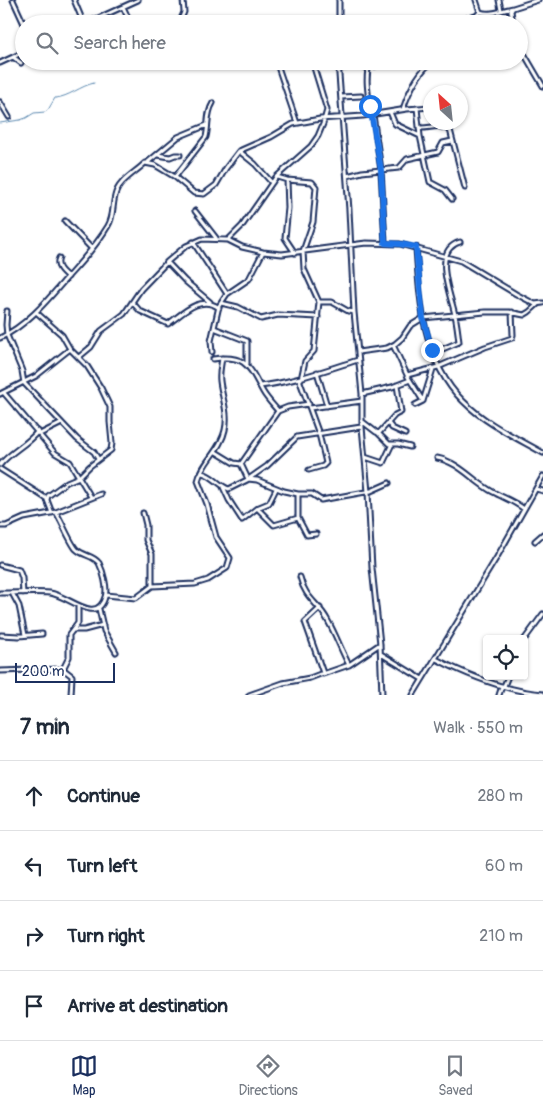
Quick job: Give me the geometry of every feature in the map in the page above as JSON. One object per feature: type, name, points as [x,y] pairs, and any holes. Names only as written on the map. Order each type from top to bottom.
[{"type":"street","points":[[13,0],[20,15]]},
{"type":"street","points":[[74,0],[80,15]]},
{"type":"street","points":[[105,15],[138,0]]},
{"type":"street","points":[[183,0],[183,15]]},
{"type":"street","points":[[339,0],[339,15]]},
{"type":"street","points":[[476,0],[480,12]]},
{"type":"street","points":[[500,0],[501,10]]},
{"type":"street","points":[[477,15],[480,12],[493,13],[538,0]]},
{"type":"street","points":[[123,7],[127,15]]},
{"type":"street","points":[[512,15],[513,8]]},
{"type":"street","points":[[0,63],[13,57]]},
{"type":"street","points":[[528,60],[543,86]]},
{"type":"street","points":[[279,70],[293,106],[297,123]]},
{"type":"street","points":[[228,240],[242,226],[276,177],[311,146],[318,136],[325,118],[326,105],[315,70]]},
{"type":"street","points":[[338,70],[347,176],[354,312],[362,394],[362,427],[372,568],[380,644],[382,695]]},
{"type":"street","points":[[368,70],[366,89],[381,170],[385,243]]},
{"type":"street","points":[[403,109],[419,76],[425,70]]},
{"type":"street","points":[[341,97],[361,96]]},
{"type":"street","points":[[0,102],[9,117]]},
{"type":"street","points":[[175,177],[206,137],[209,110],[213,103]]},
{"type":"street","points":[[147,162],[175,177],[194,194],[204,194],[216,185],[226,168],[240,151],[271,137],[288,126],[325,118],[372,115],[423,107]]},
{"type":"street","points":[[417,108],[420,136],[430,182],[445,190],[452,199]]},
{"type":"street","points":[[390,112],[397,125],[420,136]]},
{"type":"street","points":[[0,338],[20,327],[36,312],[92,250],[112,218],[116,192],[126,178],[140,170],[178,137],[207,125]]},
{"type":"street","points":[[450,130],[465,188]]},
{"type":"street","points":[[347,176],[399,168],[407,160],[438,152],[443,143],[452,141]]},
{"type":"street","points":[[240,151],[272,183]]},
{"type":"street","points":[[157,155],[170,157],[175,154],[180,155]]},
{"type":"street","points":[[276,177],[312,182],[316,187],[313,222],[303,251],[304,269],[319,302],[318,317],[314,351],[305,361],[300,379],[319,434],[326,463],[323,466],[309,470]]},
{"type":"street","points":[[287,180],[288,208],[285,238],[295,253]]},
{"type":"street","points":[[195,212],[216,239]]},
{"type":"street","points":[[65,222],[92,250]]},
{"type":"street","points":[[79,357],[91,347],[101,331],[124,314],[141,289],[167,262],[186,246],[202,239],[228,240],[242,247],[282,254],[350,245],[385,243],[416,247],[464,262],[516,294],[538,304]]},
{"type":"street","points":[[193,242],[227,294]]},
{"type":"street","points":[[433,353],[459,342],[455,315],[446,280],[445,256],[450,247],[460,242]]},
{"type":"street","points":[[416,247],[423,318],[438,367],[447,381],[468,405],[512,437],[543,453]]},
{"type":"street","points":[[212,352],[211,341],[221,303],[227,294],[249,279],[263,252]]},
{"type":"street","points":[[59,258],[58,266],[68,278]]},
{"type":"street","points":[[167,262],[185,281],[219,308]]},
{"type":"street","points":[[132,302],[140,311],[168,324],[181,313],[204,302],[210,302]]},
{"type":"street","points":[[319,302],[332,302],[348,312],[354,312]]},
{"type":"street","points":[[221,303],[238,307],[261,319],[278,315],[318,317]]},
{"type":"street","points":[[358,352],[387,348],[393,345],[399,341],[410,326],[423,318],[485,312],[512,312],[524,315],[538,304],[543,303]]},
{"type":"street","points":[[7,310],[7,335],[22,371],[24,383],[77,439],[94,452],[98,459]]},
{"type":"street","points":[[36,312],[56,329],[70,349],[94,376],[110,407],[112,448],[79,477],[66,482],[50,494],[47,500]]},
{"type":"street","points":[[407,375],[434,369],[485,347],[512,338],[512,312]]},
{"type":"street","points":[[214,328],[247,341],[247,364],[278,411]]},
{"type":"street","points":[[393,345],[407,375],[423,401]]},
{"type":"street","points":[[70,349],[48,368],[24,383],[2,393],[39,432],[57,455],[70,462],[91,497]]},
{"type":"street","points":[[106,595],[136,598],[152,586],[199,583],[220,574],[230,564],[230,557],[216,537],[207,504],[198,484],[199,477],[222,441],[227,419],[220,381],[222,358]]},
{"type":"street","points":[[214,359],[235,359],[247,364]]},
{"type":"street","points":[[260,386],[300,379],[358,360]]},
{"type":"street","points":[[415,405],[423,401],[434,369]]},
{"type":"street","points":[[317,372],[327,406]]},
{"type":"street","points":[[362,394],[410,380]]},
{"type":"street","points":[[377,433],[401,411],[397,385]]},
{"type":"street","points":[[241,464],[278,411],[288,407],[327,406],[362,401]]},
{"type":"street","points":[[362,421],[387,443],[410,447]]},
{"type":"street","points":[[0,465],[39,432],[62,423]]},
{"type":"street","points":[[388,423],[395,430],[405,434]]},
{"type":"street","points":[[222,487],[230,489],[248,479],[267,466],[296,437],[362,427]]},
{"type":"street","points":[[365,457],[383,463],[392,444]]},
{"type":"street","points":[[216,452],[234,463],[241,464]]},
{"type":"street","points":[[437,458],[450,463],[493,492],[512,500],[524,508]]},
{"type":"street","points":[[241,464],[248,479]]},
{"type":"street","points":[[0,469],[47,500],[76,548],[92,557],[98,563],[104,579],[106,595],[99,609],[107,638],[116,652]]},
{"type":"street","points":[[202,473],[208,474],[222,487],[242,520],[257,508],[270,502],[276,489]]},
{"type":"street","points":[[413,695],[497,557],[543,476]]},
{"type":"street","points":[[248,479],[257,480],[276,489],[298,494],[312,494],[322,500],[368,492],[389,482]]},
{"type":"street","points":[[536,488],[543,491]]},
{"type":"street","points":[[0,526],[6,526],[24,518],[54,513],[101,494]]},
{"type":"street","points":[[298,494],[298,518],[307,535],[316,534]]},
{"type":"street","points":[[257,508],[274,525],[298,518]]},
{"type":"street","points":[[143,513],[146,525],[146,540],[153,561],[152,586]]},
{"type":"street","points":[[535,541],[543,534]]},
{"type":"street","points":[[0,565],[19,570],[22,578],[23,593]]},
{"type":"street","points":[[300,577],[305,592],[320,608],[328,621],[349,664]]},
{"type":"street","points":[[0,592],[52,593],[78,606],[99,609]]},
{"type":"street","points":[[11,593],[19,606],[25,636]]},
{"type":"street","points":[[63,669],[69,657],[69,635],[78,623],[78,606]]},
{"type":"street","points":[[320,608],[305,622],[324,670],[322,674]]},
{"type":"street","points":[[528,635],[543,614]]},
{"type":"street","points":[[74,630],[84,630],[103,625]]},
{"type":"street","points":[[1,635],[25,636],[42,634]]},
{"type":"street","points":[[249,695],[283,683],[322,674],[349,664],[380,644]]},
{"type":"street","points":[[380,654],[422,679]]},
{"type":"street","points":[[436,659],[462,672],[514,690],[543,694]]},
{"type":"street","points":[[0,672],[63,669],[72,676],[72,695]]},
{"type":"street","points":[[499,695],[506,680]]},
{"type":"waterway","points":[[0,123],[20,120],[34,113],[45,112],[55,98],[65,96],[94,83]]},
{"type":"route","points":[[370,106],[381,170],[385,243],[416,247],[423,318],[432,350]]}]
